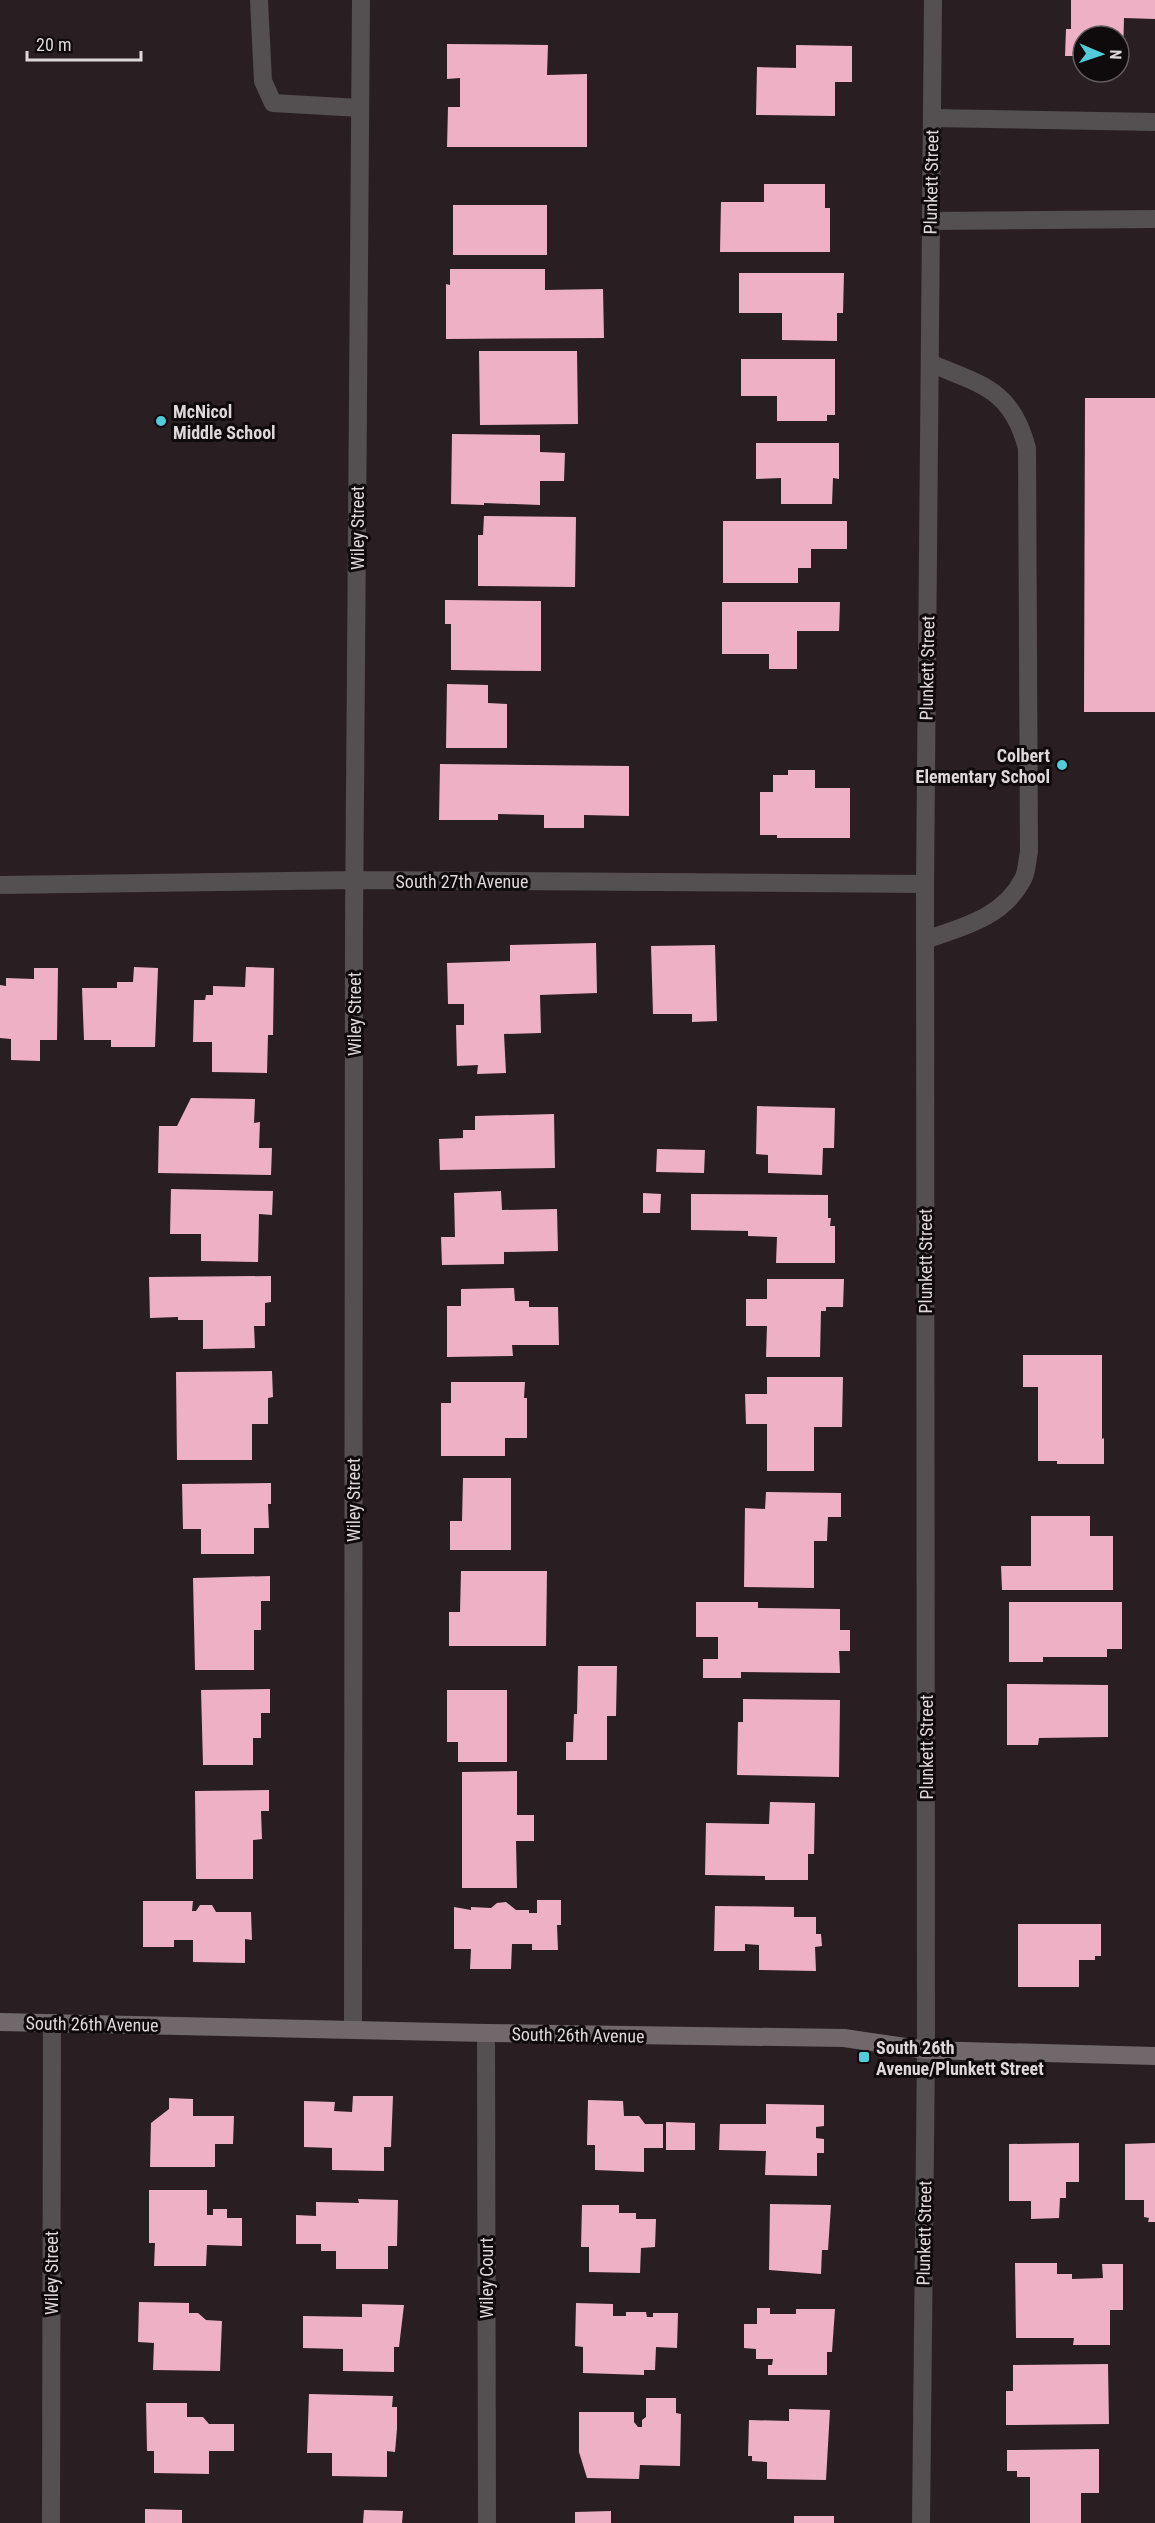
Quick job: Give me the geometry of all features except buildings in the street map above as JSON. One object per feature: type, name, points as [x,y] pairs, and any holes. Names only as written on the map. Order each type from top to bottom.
[{"type":"street","points":[[259,0],[263,81],[273,102],[360,108]]},
{"type":"street","name":"Wiley Street","points":[[353,2029],[354,880],[360,0]]},
{"type":"street","name":"Plunkett Street","points":[[921,2523],[926,2050],[925,884],[933,0]]},
{"type":"street","points":[[932,118],[1155,122]]},
{"type":"street","points":[[931,221],[1155,219]]},
{"type":"street","points":[[925,940],[987,917],[1006,903],[1023,878],[1029,852],[1027,448],[1021,425],[1007,403],[987,387],[930,363]]},
{"type":"street","name":"South 27th Avenue","points":[[0,885],[354,880],[925,884]]},
{"type":"street","name":"South 26th Avenue","points":[[0,2022],[843,2038],[926,2050],[1155,2056]]},
{"type":"street","name":"Wiley Street","points":[[51,2523],[52,2023]]},
{"type":"street","name":"Wiley Court","points":[[486,2033],[486,2523]]},
{"type":"place","name":"McNicol Middle School","points":[[161,421]]},
{"type":"place","name":"Colbert Elementary School","points":[[1062,765]]},
{"type":"place","name":"South 26th Avenue/Plunkett Street","points":[[864,2057]]}]
